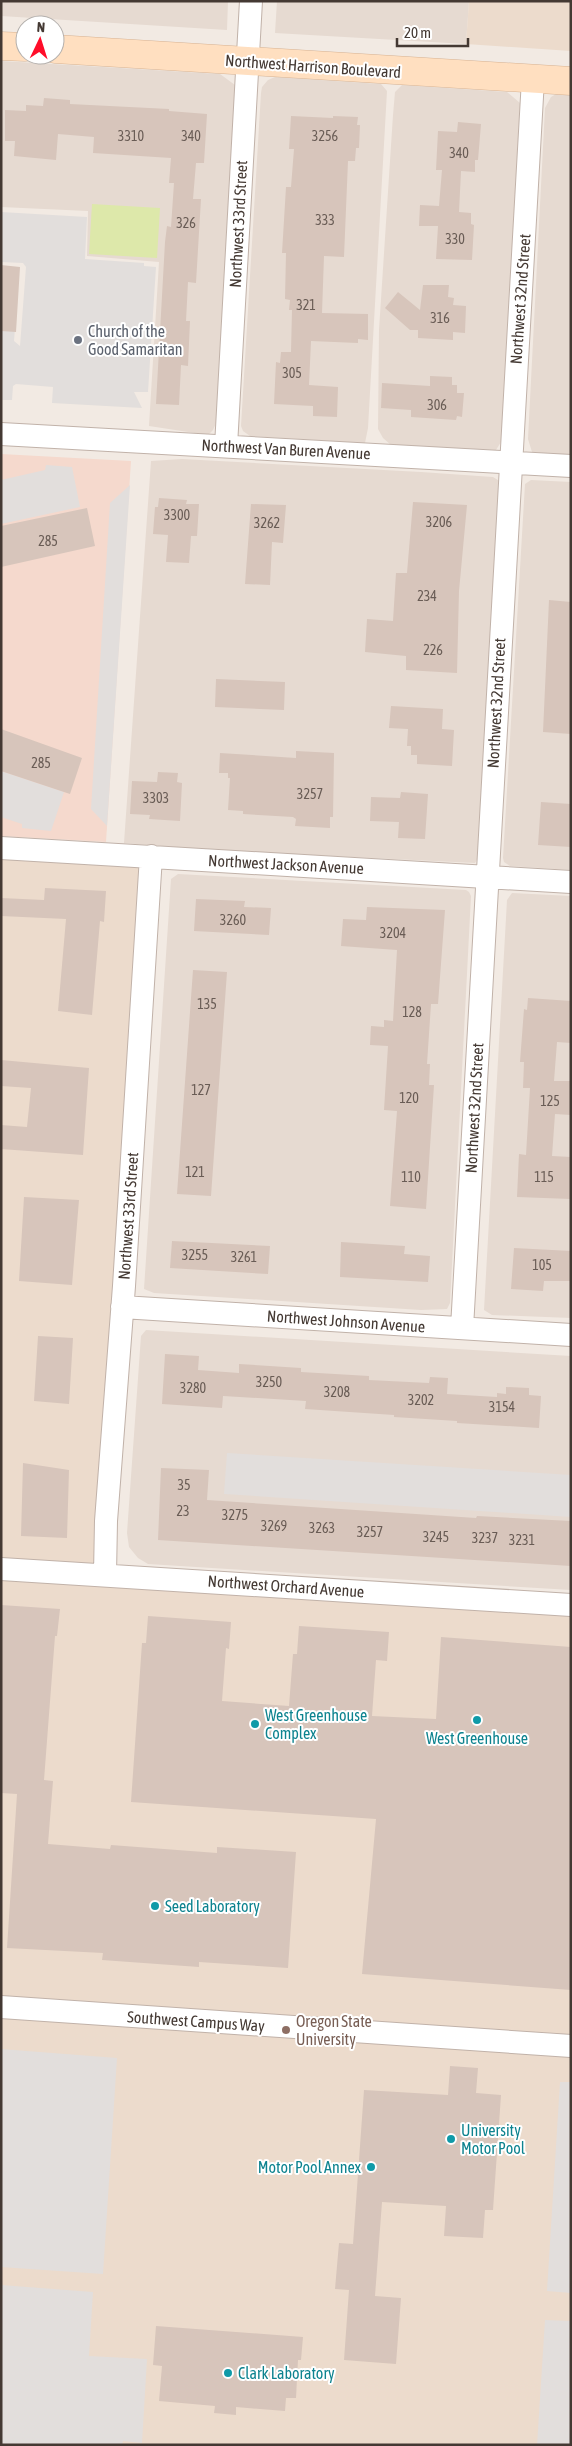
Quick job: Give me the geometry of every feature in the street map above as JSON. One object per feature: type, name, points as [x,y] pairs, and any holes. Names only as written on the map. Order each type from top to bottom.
[{"type":"main road","points":[[1,46],[15,47]]},
{"type":"main road","name":"Northwest Harrison Boulevard","points":[[65,50],[571,81]]},
{"type":"street","name":"Northwest 33rd Street","points":[[226,446],[251,1]]},
{"type":"street","name":"Northwest 32nd Street","points":[[462,1328],[533,79]]},
{"type":"street","name":"Northwest Van Buren Avenue","points":[[1,434],[571,466]]},
{"type":"street","name":"Northwest Jackson Avenue","points":[[1,848],[571,882]]},
{"type":"street","name":"Northwest 33rd Street","points":[[105,1575],[106,1521],[122,1307],[151,856]]},
{"type":"street","name":"Northwest Johnson Avenue","points":[[122,1307],[571,1335]]},
{"type":"street","name":"Northwest Orchard Avenue","points":[[1,1569],[571,1605]]},
{"type":"street","name":"Southwest Campus Way","points":[[1,2007],[571,2046]]},
{"type":"shaded area","points":[[1,1],[228,1],[227,30],[65,20],[65,15],[1,16]]},
{"type":"shaded area","points":[[277,1],[469,1],[466,44],[275,33]]},
{"type":"shaded area","points":[[469,1],[571,1],[571,51],[466,44]]},
{"type":"shaded area","points":[[1,61],[15,62],[15,65],[65,65],[220,74],[235,85],[217,421],[213,430],[208,435],[149,426],[159,262],[87,256],[88,211],[1,207]]},
{"type":"shaded area","points":[[275,77],[381,84],[387,91],[368,428],[365,443],[250,436],[243,431],[241,426],[261,93],[262,87],[268,80]]},
{"type":"shaded area","points":[[402,85],[507,92],[520,103],[501,442],[496,450],[391,445],[383,438],[378,429],[379,330],[393,115],[395,92]]},
{"type":"shaded area","points":[[556,94],[571,95],[571,456],[532,452],[528,439],[545,108],[551,97]]},
{"type":"shaded area","name":"Church of the Good Samaritan","points":[[1,212],[87,217],[85,259],[144,263],[144,266],[156,267],[148,392],[134,392],[142,408],[52,403],[53,387],[16,384],[13,386],[12,400],[1,400],[1,327],[15,328],[14,341],[20,346],[26,267],[23,263],[1,262]]},
{"type":"shaded area","points":[[1,454],[131,461],[106,842],[1,836]]},
{"type":"shaded area","points":[[182,459],[493,477],[501,482],[478,858],[475,863],[226,851],[124,843],[151,461]]},
{"type":"shaded area","points":[[46,465],[72,467],[80,507],[1,524],[1,480],[45,470]]},
{"type":"shaded area","points":[[531,480],[571,482],[571,870],[510,866],[504,862],[503,858],[525,484]]},
{"type":"shaded area","points":[[130,485],[107,826],[91,809],[110,503]]},
{"type":"shaded area","points":[[1,771],[64,792],[51,831],[22,828],[22,824],[1,817]]},
{"type":"shaded area","name":"Oregon State University","points":[[1,854],[145,862],[99,1580],[571,1615],[571,2445],[1,2445]]},
{"type":"shaded area","points":[[178,874],[466,890],[469,892],[471,896],[450,1303],[447,1309],[421,1310],[154,1293],[144,1289],[171,879]]},
{"type":"shaded area","points":[[512,893],[571,896],[571,1318],[492,1315],[484,1310],[507,900]]},
{"type":"shaded area","points":[[146,1330],[571,1356],[571,1590],[148,1564],[138,1558],[129,1547],[127,1533],[141,1336]]},
{"type":"shaded area","points":[[227,1453],[571,1475],[571,1517],[224,1494]]},
{"type":"shaded area","points":[[1,2049],[117,2058],[103,2274],[1,2267]]},
{"type":"shaded area","points":[[560,2082],[571,2082],[571,2293],[547,2291]]},
{"type":"shaded area","points":[[1,2285],[93,2292],[89,2356],[147,2359],[142,2443],[123,2441],[122,2445],[1,2445]]},
{"type":"shaded area","points":[[545,2320],[571,2321],[571,2445],[537,2445]]},
{"type":"green space","points":[[92,204],[160,208],[157,258],[89,254]]},
{"type":"building","points":[[44,98],[70,100],[70,104],[169,109],[169,111],[207,114],[204,163],[196,163],[193,199],[201,199],[196,283],[188,282],[186,321],[190,321],[188,366],[181,365],[179,405],[156,404],[165,242],[167,226],[171,227],[174,183],[169,183],[171,158],[93,153],[94,137],[58,134],[56,160],[14,156],[15,141],[5,141],[5,110],[26,111],[26,105],[43,106]]},
{"type":"building","points":[[291,116],[358,117],[357,125],[360,125],[359,148],[356,148],[355,161],[348,161],[344,257],[324,256],[322,313],[368,314],[368,340],[358,339],[358,343],[311,341],[309,385],[338,387],[337,417],[313,416],[313,406],[274,404],[276,362],[280,363],[281,352],[291,352],[292,310],[289,310],[290,300],[285,299],[286,253],[282,253],[286,187],[291,187],[294,149],[289,149]]},
{"type":"building","points":[[458,122],[481,124],[475,172],[461,171],[459,212],[471,213],[471,224],[474,225],[472,260],[436,259],[438,226],[419,226],[420,205],[439,206],[442,170],[436,170],[438,131],[457,132]]},
{"type":"building","points":[[1,265],[20,267],[16,332],[1,331]]},
{"type":"building","points":[[423,285],[449,285],[448,297],[454,298],[453,305],[466,306],[465,333],[453,332],[453,340],[418,338],[418,330],[410,330],[385,308],[398,292],[420,310]]},
{"type":"building","points":[[430,376],[452,377],[452,385],[457,385],[457,393],[464,393],[462,417],[457,416],[456,420],[411,417],[411,410],[381,408],[382,383],[430,386]]},
{"type":"building","points":[[159,498],[187,500],[186,504],[199,504],[197,536],[191,536],[189,563],[166,562],[168,535],[153,534],[155,507],[158,507]]},
{"type":"building","points":[[413,502],[467,505],[459,591],[457,673],[406,670],[406,656],[365,652],[367,619],[393,621],[396,573],[407,573]]},
{"type":"building","points":[[251,504],[286,505],[283,543],[272,542],[270,585],[245,584]]},
{"type":"building","points":[[87,508],[95,546],[1,567],[1,526]]},
{"type":"building","points":[[549,600],[571,602],[571,734],[543,732]]},
{"type":"building","points":[[216,679],[285,682],[284,710],[215,707]]},
{"type":"building","points":[[391,706],[443,709],[442,729],[454,730],[452,766],[417,764],[417,755],[411,755],[411,746],[407,746],[408,729],[389,728]]},
{"type":"building","points":[[1,729],[82,758],[70,794],[1,771]]},
{"type":"building","points":[[296,751],[334,753],[333,817],[330,817],[330,828],[295,826],[296,819],[293,817],[243,814],[243,811],[228,810],[230,778],[228,778],[228,773],[219,773],[220,753],[296,758]]},
{"type":"building","points":[[158,772],[178,773],[177,782],[182,783],[180,821],[149,819],[150,815],[130,814],[132,781],[157,782]]},
{"type":"building","points":[[401,792],[428,794],[425,839],[398,838],[399,822],[370,821],[371,797],[400,798]]},
{"type":"building","points":[[541,802],[571,804],[571,847],[538,845]]},
{"type":"building","points":[[45,888],[106,891],[104,922],[100,921],[92,1015],[58,1011],[66,919],[1,916],[1,898],[44,900]]},
{"type":"building","points":[[196,899],[245,901],[244,907],[271,908],[269,935],[194,931]]},
{"type":"building","points":[[367,907],[445,910],[438,1004],[431,1004],[427,1064],[430,1064],[429,1085],[434,1085],[426,1209],[390,1206],[397,1111],[384,1110],[388,1046],[370,1045],[371,1026],[384,1027],[384,1020],[393,1021],[397,950],[341,946],[343,919],[366,920]]},
{"type":"building","points":[[193,970],[227,972],[211,1196],[177,1194]]},
{"type":"building","points":[[528,998],[571,1001],[571,1043],[557,1042],[554,1081],[571,1081],[571,1115],[555,1114],[552,1156],[571,1157],[571,1199],[517,1197],[519,1154],[526,1155],[530,1088],[523,1088],[524,1062],[520,1062],[524,1009],[527,1010]]},
{"type":"building","points":[[1,1060],[89,1068],[83,1155],[1,1149],[1,1125],[27,1127],[31,1088],[1,1086]]},
{"type":"building","points":[[24,1197],[79,1200],[72,1285],[19,1281]]},
{"type":"building","points":[[172,1241],[270,1246],[268,1274],[170,1268]]},
{"type":"building","points":[[341,1242],[405,1246],[404,1254],[430,1256],[428,1282],[340,1277]]},
{"type":"building","points":[[514,1248],[571,1251],[571,1281],[544,1281],[543,1291],[511,1289]]},
{"type":"building","points":[[38,1336],[73,1338],[69,1404],[34,1401]]},
{"type":"building","points":[[165,1354],[199,1356],[198,1370],[239,1373],[239,1364],[301,1368],[301,1372],[369,1376],[369,1380],[429,1383],[430,1377],[448,1378],[447,1394],[497,1397],[497,1393],[506,1394],[506,1387],[529,1388],[529,1395],[541,1396],[539,1428],[457,1423],[457,1421],[394,1417],[394,1415],[305,1409],[306,1401],[223,1396],[222,1408],[162,1404]]},
{"type":"building","points":[[23,1463],[69,1470],[67,1538],[21,1536]]},
{"type":"building","points":[[161,1468],[209,1470],[207,1500],[476,1518],[477,1516],[571,1521],[571,1566],[158,1540]]},
{"type":"building","points":[[1,1605],[60,1609],[57,1636],[55,1636],[44,1780],[53,1781],[48,1844],[110,1849],[111,1845],[217,1853],[217,1847],[296,1852],[288,1968],[199,1962],[199,1967],[102,1960],[103,1953],[7,1948],[17,1794],[1,1793]]},
{"type":"building","points":[[148,1616],[231,1622],[229,1649],[226,1648],[222,1701],[289,1706],[293,1654],[297,1654],[299,1626],[389,1632],[387,1661],[376,1660],[372,1716],[436,1719],[441,1637],[571,1647],[571,1990],[362,1974],[376,1819],[131,1802],[142,1643],[146,1643]]},
{"type":"building","points":[[450,2066],[478,2068],[476,2093],[501,2095],[493,2210],[485,2210],[483,2238],[444,2236],[446,2206],[382,2202],[375,2296],[401,2298],[396,2364],[344,2360],[349,2290],[335,2289],[339,2243],[353,2244],[364,2090],[448,2095]]},
{"type":"building","name":"Clark Laboratory","points":[[156,2326],[303,2337],[301,2360],[298,2360],[296,2398],[286,2398],[285,2411],[236,2407],[236,2415],[214,2413],[215,2406],[159,2401],[162,2366],[153,2365]]},
{"type":"place","name":"Church of the Good Samaritan","points":[[78,340]]},
{"type":"place","name":"West Greenhouse","points":[[477,1720]]},
{"type":"place","name":"West Greenhouse Complex","points":[[255,1724]]},
{"type":"place","name":"Seed Laboratory","points":[[155,1906]]},
{"type":"place","name":"Oregon State University","points":[[286,2030]]},
{"type":"place","name":"University Motor Pool","points":[[451,2139]]},
{"type":"place","name":"Motor Pool Annex","points":[[371,2167]]},
{"type":"place","name":"Clark Laboratory","points":[[228,2373]]}]
